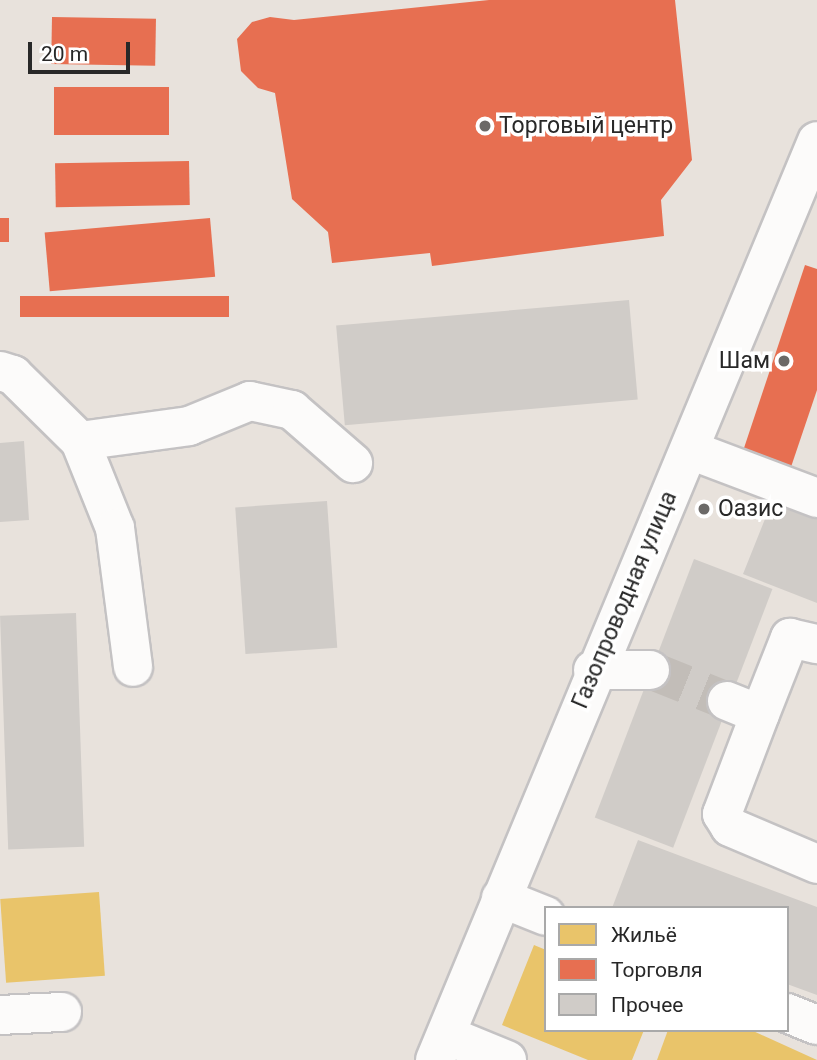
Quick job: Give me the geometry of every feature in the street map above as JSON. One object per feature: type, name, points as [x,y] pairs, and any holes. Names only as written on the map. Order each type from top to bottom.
[{"type":"street","name":"Газопроводная улица","points":[[440,1047],[593,670],[690,450],[816,145]]},
{"type":"street","points":[[0,371],[13,374],[80,441],[115,528],[132,667]]},
{"type":"street","points":[[80,441],[189,426],[250,401],[292,410],[353,463]]},
{"type":"street","points":[[690,450],[817,498]]},
{"type":"street","points":[[817,644],[790,638],[743,708],[722,814],[730,827],[817,864]]},
{"type":"street","points":[[593,670],[650,670]]},
{"type":"street","points":[[501,898],[544,915]]},
{"type":"street","points":[[0,1015],[62,1012]]},
{"type":"street","points":[[789,1014],[817,1025]]},
{"type":"street","points":[[440,1047],[507,1060]]},
{"type":"building: Жильё","points":[[99,892],[105,976],[6,983],[0,899]]},
{"type":"building: Жильё","points":[[534,945],[544,949],[544,1032],[643,1032],[632,1060],[588,1060],[502,1025]]},
{"type":"building: Жильё","points":[[667,1032],[755,1032],[817,1060],[657,1060]]},
{"type":"building: Торговля","name":"Торговый центр","points":[[489,0],[675,0],[692,160],[661,200],[664,236],[432,266],[430,253],[332,263],[328,232],[292,199],[275,93],[258,88],[241,71],[237,39],[252,22],[270,17],[294,20]]},
{"type":"building: Торговля","points":[[52,17],[156,19],[155,66],[51,64]]},
{"type":"building: Торговля","points":[[54,87],[169,87],[169,135],[54,135]]},
{"type":"building: Торговля","points":[[189,161],[190,205],[56,207],[55,163]]},
{"type":"building: Торговля","points":[[0,218],[9,218],[9,242],[0,242]]},
{"type":"building: Торговля","points":[[210,218],[215,277],[50,291],[45,232]]},
{"type":"building: Торговля","points":[[805,265],[817,269],[817,390],[791,467],[743,451]]},
{"type":"building: Торговля","points":[[20,296],[229,296],[229,317],[20,317]]},
{"type":"building: Прочее","points":[[629,300],[638,400],[345,425],[336,326]]},
{"type":"building: Прочее","points":[[24,441],[29,520],[0,522],[0,443]]},
{"type":"building: Прочее","points":[[773,499],[817,516],[817,603],[743,574]]},
{"type":"building: Прочее","points":[[327,501],[337,648],[245,654],[235,507]]},
{"type":"building: Прочее","points":[[694,559],[772,589],[673,848],[595,818]]},
{"type":"building: Прочее","points":[[76,613],[84,847],[8,850],[0,616]]},
{"type":"building: Прочее","points":[[638,840],[817,907],[817,995],[789,985],[789,906],[613,906]]},
{"type":"tunnel","points":[[650,670],[727,701]]},
{"type":"place","name":"Торговый центр","points":[[485,126]]},
{"type":"place","name":"Шам","points":[[784,361]]},
{"type":"place","name":"Оазис","points":[[704,509]]}]
